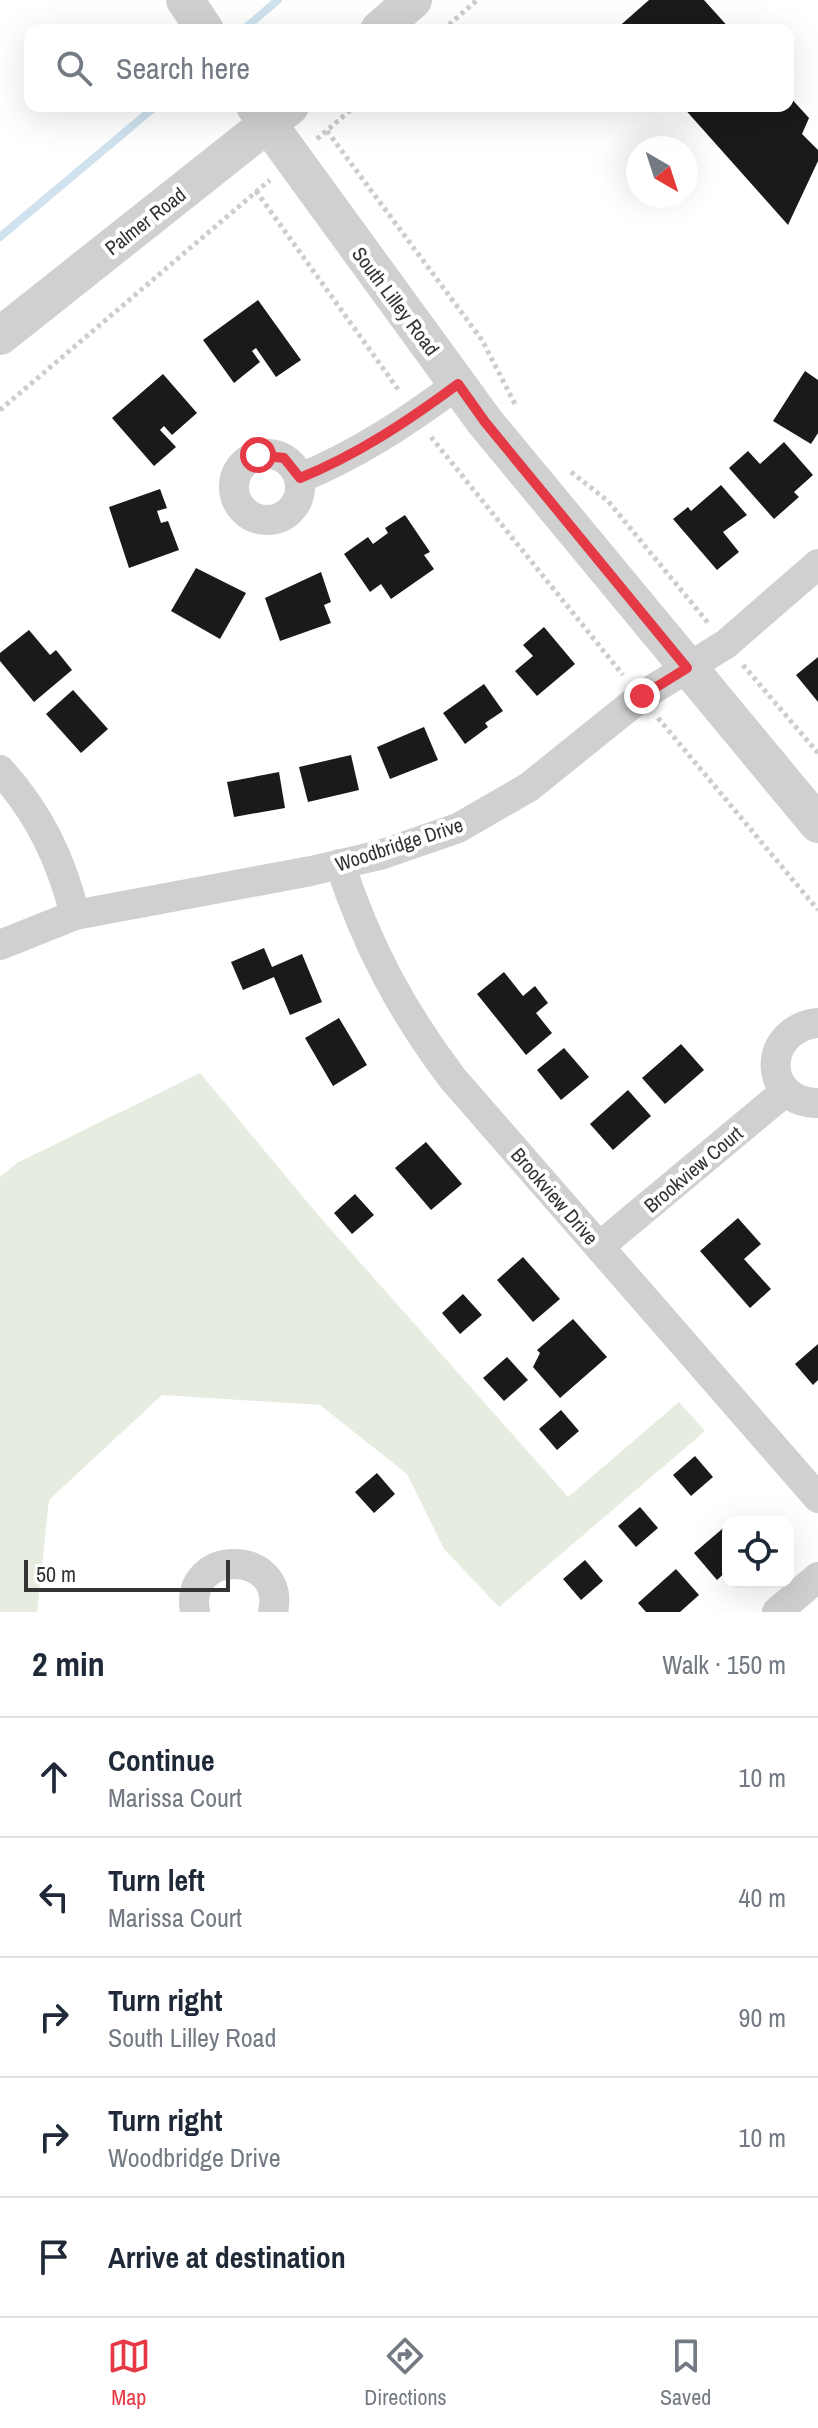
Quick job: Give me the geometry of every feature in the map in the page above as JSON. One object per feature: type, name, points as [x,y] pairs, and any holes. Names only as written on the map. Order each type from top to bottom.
[{"type":"street","points":[[185,0],[201,24]]},
{"type":"street","points":[[386,24],[413,0]]},
{"type":"street","name":"South Lilley Road","points":[[271,112],[293,160],[485,422],[818,824]]},
{"type":"street","name":"Palmer Road","points":[[0,336],[271,112]]},
{"type":"street","points":[[300,478],[350,455],[416,415],[458,384]]},
{"type":"street","name":"Woodbridge Drive","points":[[0,945],[75,915],[380,855],[458,828],[529,787],[642,696],[726,644],[818,564]]},
{"type":"street","points":[[0,770],[39,820],[67,881],[75,915]]},
{"type":"street","name":"Brookview Drive","points":[[340,864],[373,953],[420,1036],[818,1498]]},
{"type":"street","points":[[818,1023],[801,1026],[788,1034],[779,1047],[775,1062],[778,1078],[786,1091],[799,1100],[818,1103]]},
{"type":"street","name":"Brookview Court","points":[[600,1246],[786,1091]]},
{"type":"street","points":[[195,1612],[197,1586],[206,1574],[220,1565],[235,1562],[251,1566],[264,1575],[272,1589],[273,1612]]},
{"type":"street","points":[[777,1612],[818,1577]]},
{"type":"path","points":[[450,24],[477,0]]},
{"type":"path","points":[[0,410],[348,112]]},
{"type":"path","points":[[327,131],[482,340],[519,412]]},
{"type":"path","points":[[256,191],[405,400]]},
{"type":"path","points":[[429,435],[629,683]]},
{"type":"path","points":[[563,467],[608,501],[717,631]]},
{"type":"path","points":[[740,661],[818,753]]},
{"type":"path","points":[[652,711],[818,910]]},
{"type":"shaded area","points":[[200,1073],[318,1215],[568,1497],[679,1402],[705,1431],[499,1607],[444,1549],[407,1474],[320,1405],[162,1395],[49,1500],[37,1612],[0,1612],[0,1177],[17,1163]]},
{"type":"building","points":[[649,0],[704,0],[726,24],[622,24]]},
{"type":"building","points":[[794,102],[809,118],[802,134],[818,150],[818,161],[788,225],[687,112],[794,112]]},
{"type":"building","points":[[258,300],[301,360],[276,377],[256,348],[252,351],[260,362],[234,383],[203,340]]},
{"type":"building","points":[[805,371],[818,380],[818,433],[811,444],[773,421]]},
{"type":"building","points":[[163,374],[197,413],[172,435],[164,426],[160,430],[176,447],[154,466],[112,418]]},
{"type":"building","points":[[784,442],[813,475],[794,492],[799,497],[774,519],[729,468],[748,451],[760,464]]},
{"type":"building","points":[[721,485],[747,515],[723,532],[739,552],[717,570],[673,519],[688,507],[691,511]]},
{"type":"building","points":[[160,489],[167,508],[157,511],[161,523],[168,521],[179,550],[129,568],[109,507]]},
{"type":"building","points":[[405,515],[430,552],[424,555],[434,569],[391,599],[381,584],[370,592],[344,554],[368,537],[373,544],[388,533],[385,528]]},
{"type":"building","points":[[196,568],[246,593],[220,639],[171,611]]},
{"type":"building","points":[[321,572],[331,602],[324,605],[331,623],[280,641],[265,598]]},
{"type":"building","points":[[544,627],[575,664],[537,696],[515,671],[533,656],[523,645]]},
{"type":"building","points":[[29,630],[50,655],[56,650],[72,670],[34,702],[0,661],[0,653]]},
{"type":"building","points":[[818,657],[818,702],[796,675]]},
{"type":"building","points":[[484,684],[503,711],[485,723],[488,727],[465,744],[443,713]]},
{"type":"building","points":[[73,690],[108,729],[81,753],[46,714]]},
{"type":"building","points":[[424,727],[438,760],[390,779],[377,747]]},
{"type":"building","points":[[351,755],[359,790],[308,802],[299,767]]},
{"type":"building","points":[[279,772],[285,808],[234,817],[227,782]]},
{"type":"building","points":[[264,948],[272,967],[302,954],[322,1002],[290,1015],[274,977],[243,990],[231,962]]},
{"type":"building","points":[[504,972],[523,996],[535,986],[548,1003],[536,1013],[552,1033],[526,1055],[477,994]]},
{"type":"building","points":[[339,1018],[367,1065],[333,1086],[305,1038]]},
{"type":"building","points":[[681,1044],[704,1070],[665,1104],[642,1078]]},
{"type":"building","points":[[564,1048],[589,1077],[561,1100],[537,1070]]},
{"type":"building","points":[[628,1090],[651,1116],[613,1150],[590,1124]]},
{"type":"building","points":[[426,1142],[462,1184],[431,1210],[395,1168]]},
{"type":"building","points":[[355,1194],[374,1215],[352,1234],[334,1213]]},
{"type":"building","points":[[738,1218],[761,1244],[744,1259],[771,1289],[750,1308],[700,1251]]},
{"type":"building","points":[[523,1257],[560,1299],[533,1322],[497,1280]]},
{"type":"building","points":[[463,1294],[482,1315],[460,1334],[442,1313]]},
{"type":"building","points":[[573,1319],[607,1357],[560,1398],[533,1367],[540,1353],[537,1350]]},
{"type":"building","points":[[818,1344],[818,1380],[813,1385],[795,1364]]},
{"type":"building","points":[[507,1357],[528,1380],[504,1401],[483,1378]]},
{"type":"building","points":[[561,1410],[579,1431],[557,1450],[539,1429]]},
{"type":"building","points":[[695,1456],[713,1477],[691,1496],[673,1475]]},
{"type":"building","points":[[377,1473],[395,1494],[374,1513],[355,1492]]},
{"type":"building","points":[[640,1507],[658,1528],[636,1547],[618,1526]]},
{"type":"building","points":[[722,1529],[722,1575],[717,1580],[694,1553]]},
{"type":"building","points":[[585,1560],[603,1581],[581,1600],[563,1579]]},
{"type":"building","points":[[676,1569],[699,1595],[680,1612],[646,1612],[638,1603]]},
{"type":"waterway","points":[[250,24],[278,0]]},
{"type":"waterway","points":[[0,237],[149,112]]},
{"type":"route","points":[[258,455],[271,454],[284,458],[294,466],[300,478],[336,463],[416,415],[458,384],[485,422],[687,668],[642,696]]}]
